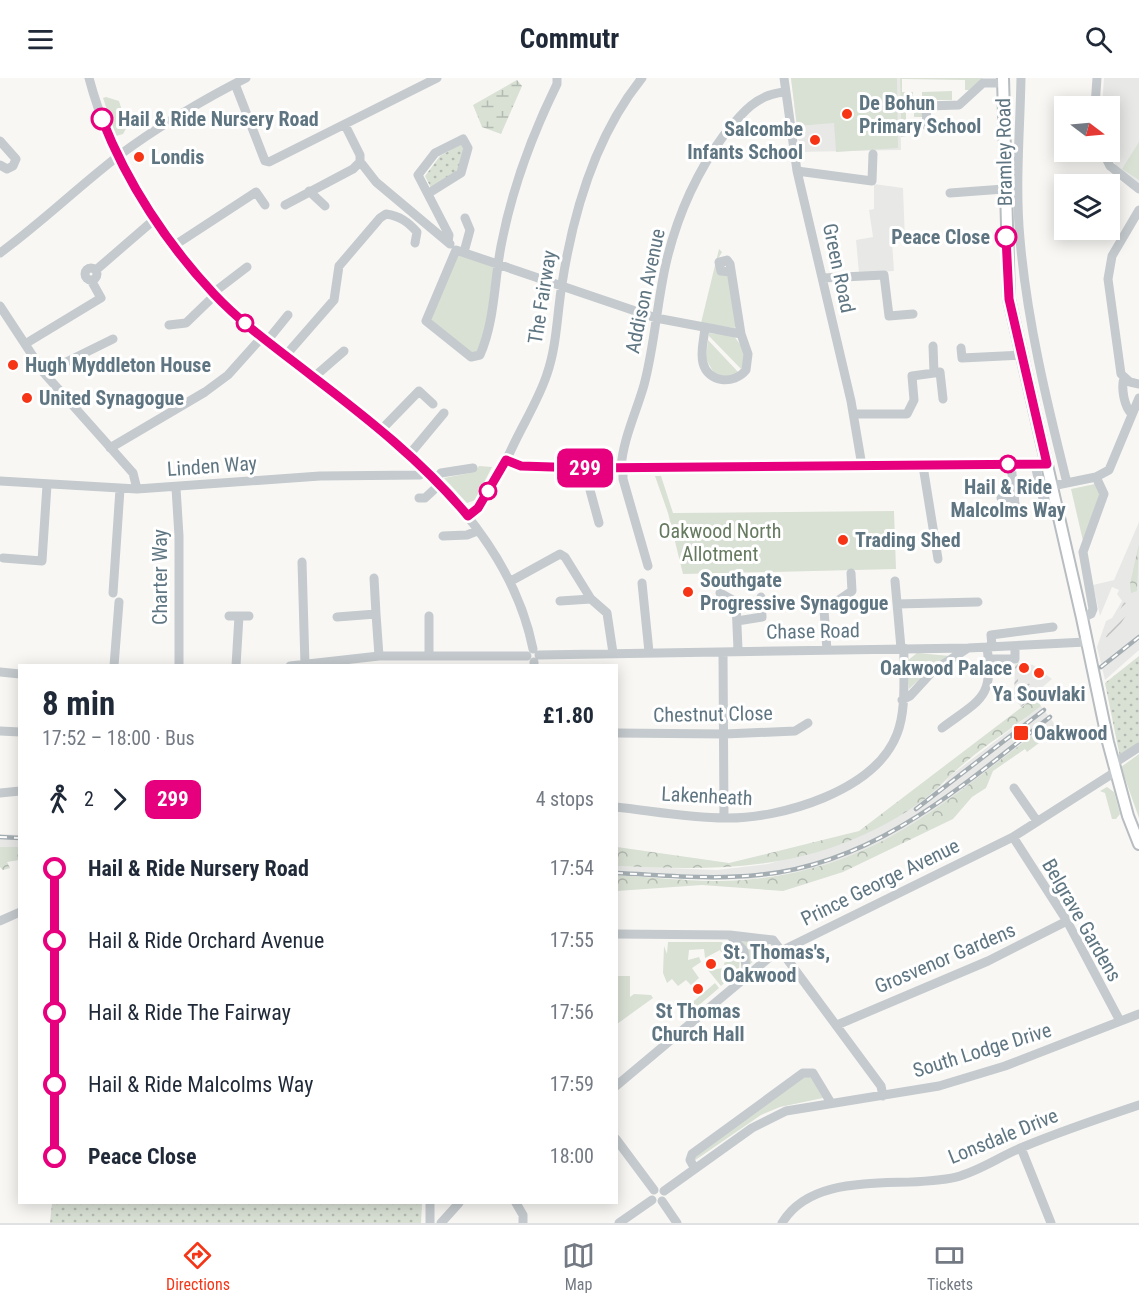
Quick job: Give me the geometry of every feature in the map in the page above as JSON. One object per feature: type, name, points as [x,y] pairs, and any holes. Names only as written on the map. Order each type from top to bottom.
[{"type":"main road","name":"Bramley Road","points":[[1003,80],[1004,185],[1009,299],[1056,503],[1087,616],[1086,642],[1114,768],[1139,844]]},
{"type":"street","points":[[89,78],[117,157],[155,219],[214,294],[265,339],[381,430],[409,455],[468,516],[511,581],[533,658]]},
{"type":"street","points":[[222,78],[230,86],[265,161],[269,162],[437,78]]},
{"type":"street","points":[[0,253],[43,222],[117,157],[246,78]]},
{"type":"street","points":[[465,218],[470,230],[425,318],[471,357],[480,355],[485,343],[498,265],[518,175],[532,135],[557,84],[557,78]]},
{"type":"street","name":"The Fairway","points":[[468,516],[478,508],[506,460],[547,375],[555,340],[561,286],[570,238],[585,188],[606,137],[631,92],[642,78]]},
{"type":"street","name":"Green Road","points":[[784,78],[797,171],[854,414],[862,466]]},
{"type":"street","name":"Bramley Road","points":[[1021,78],[1018,181],[1020,237],[1026,296],[1067,483]]},
{"type":"street","points":[[1096,96],[1097,78]]},
{"type":"street","points":[[909,105],[960,105],[983,83],[1003,80]]},
{"type":"street","name":"Addison Avenue","points":[[648,566],[623,479],[622,448],[644,385],[673,239],[682,209],[705,162],[737,118],[752,104],[767,95],[785,92]]},
{"type":"street","points":[[926,106],[927,126]]},
{"type":"street","points":[[285,205],[353,169],[360,162],[360,155],[345,125]]},
{"type":"street","points":[[429,193],[461,173],[468,148],[463,139],[435,153],[418,175],[449,235],[448,242]]},
{"type":"street","points":[[0,165],[7,169],[13,166],[16,159],[12,152],[1,148]]},
{"type":"street","points":[[797,171],[872,181],[873,154]]},
{"type":"street","points":[[1108,162],[1139,189]]},
{"type":"street","points":[[362,164],[376,182],[460,251],[656,318],[741,334]]},
{"type":"street","points":[[950,193],[1018,181]]},
{"type":"street","points":[[309,191],[325,206]]},
{"type":"street","points":[[175,245],[256,192],[266,204]]},
{"type":"street","points":[[1132,414],[1128,410],[1122,384],[1124,378],[1111,313],[1108,279],[1112,256],[1139,210]]},
{"type":"street","points":[[286,355],[334,300],[339,266],[386,214],[396,215],[408,223],[417,232],[416,243]]},
{"type":"street","points":[[24,344],[101,298],[92,280],[96,279],[96,270],[155,219]]},
{"type":"street","points":[[169,325],[186,323],[214,294],[247,267]]},
{"type":"street","points":[[705,328],[703,363],[710,374],[725,381],[737,378],[746,370],[748,354],[741,334],[731,272]]},
{"type":"street","points":[[823,278],[884,275],[889,316],[913,314]]},
{"type":"street","points":[[1009,299],[1026,296]]},
{"type":"street","points":[[0,306],[44,373],[133,473],[137,489]]},
{"type":"street","points":[[110,448],[215,385],[288,315]]},
{"type":"street","points":[[44,373],[113,339]]},
{"type":"street","points":[[933,346],[934,373]]},
{"type":"street","points":[[961,348],[962,358],[1022,355]]},
{"type":"street","points":[[314,377],[344,351]]},
{"type":"street","points":[[854,414],[907,414],[914,400],[912,376],[940,372],[943,399]]},
{"type":"street","points":[[1124,378],[1139,384]]},
{"type":"street","points":[[381,430],[418,391],[433,404]]},
{"type":"street","points":[[1052,486],[1104,474],[1113,464],[1139,398]]},
{"type":"street","points":[[409,455],[444,413]]},
{"type":"street","points":[[506,460],[521,466],[584,468],[1047,464]]},
{"type":"street","points":[[1001,498],[1015,500],[1011,464]]},
{"type":"street","name":"Bramley Road","points":[[1035,465],[1043,499],[1049,504],[1056,503]]},
{"type":"street","points":[[923,466],[938,559]]},
{"type":"street","points":[[419,498],[425,498],[437,483],[441,473],[473,468]]},
{"type":"street","points":[[584,468],[599,523]]},
{"type":"street","name":"Linden Way","points":[[0,481],[137,489],[320,476],[420,475],[425,471]]},
{"type":"street","name":"Bramley Road","points":[[1087,616],[1093,609],[1082,558],[1104,494],[1096,477]]},
{"type":"street","points":[[3,558],[42,561],[47,485]]},
{"type":"street","name":"Charter Way","points":[[176,488],[179,536],[179,664]]},
{"type":"street","points":[[113,593],[120,489]]},
{"type":"street","points":[[443,536],[467,535],[477,531]]},
{"type":"street","points":[[511,581],[560,554],[565,556],[591,599],[607,613],[614,653]]},
{"type":"street","points":[[302,562],[305,664]]},
{"type":"street","points":[[827,650],[824,610],[852,591],[851,573]]},
{"type":"street","points":[[374,578],[379,656]]},
{"type":"street","name":"Lakenheath","points":[[618,807],[724,819],[760,817],[784,811],[839,791],[859,778],[887,754],[898,731],[902,700],[903,648],[895,581]]},
{"type":"street","points":[[642,583],[649,652]]},
{"type":"street","points":[[720,593],[736,602],[738,650]]},
{"type":"street","points":[[761,597],[763,616]]},
{"type":"street","points":[[560,601],[591,599]]},
{"type":"street","points":[[114,664],[119,602]]},
{"type":"street","points":[[897,604],[978,602]]},
{"type":"street","points":[[337,617],[376,614]]},
{"type":"street","points":[[236,664],[239,616]]},
{"type":"street","points":[[429,616],[429,656]]},
{"type":"street","points":[[737,621],[754,620],[763,616]]},
{"type":"street","points":[[763,616],[774,622]]},
{"type":"street","points":[[942,728],[983,696],[989,682],[988,659],[991,635],[1053,627]]},
{"type":"street","name":"Chase Road","points":[[326,664],[348,663],[379,656],[533,658],[614,653],[968,648],[1086,642]]},
{"type":"street","points":[[988,659],[1015,659],[1015,646]]},
{"type":"street","points":[[902,700],[910,696],[933,671],[968,648]]},
{"type":"street","points":[[723,652],[724,819]]},
{"type":"street","points":[[0,672],[18,674]]},
{"type":"street","name":"Chestnut Close","points":[[618,733],[725,734],[795,731],[808,723]]},
{"type":"street","points":[[0,731],[18,732]]},
{"type":"street","name":"Prince George Avenue","points":[[618,1084],[747,976],[782,950],[1013,837],[1114,768],[1139,747]]},
{"type":"street","points":[[1014,788],[1037,821]]},
{"type":"street","points":[[0,793],[18,791]]},
{"type":"street","name":"Belgrave Gardens","points":[[1013,837],[1067,921],[1120,1021]]},
{"type":"street","points":[[0,921],[18,913]]},
{"type":"street","name":"Grosvenor Gardens","points":[[837,1025],[988,961],[1067,921]]},
{"type":"street","points":[[618,934],[730,935],[768,938],[782,950],[881,1086],[884,1096]]},
{"type":"street","points":[[730,935],[744,951],[747,976]]},
{"type":"street","name":"South Lodge Drive","points":[[619,1223],[752,1128],[786,1111],[939,1086],[1005,1066],[1139,1014]]},
{"type":"street","points":[[695,1169],[690,1160],[692,1154],[803,1073],[813,1073],[831,1103]]},
{"type":"street","name":"Lonsdale Drive","points":[[782,1223],[800,1203],[825,1189],[926,1182],[958,1176],[980,1169],[1020,1148],[1139,1105]]},
{"type":"street","points":[[618,1142],[677,1223]]},
{"type":"street","points":[[1020,1148],[1051,1223]]},
{"type":"street","points":[[430,1204],[430,1223]]},
{"type":"street","points":[[441,1223],[458,1204]]},
{"type":"street","points":[[517,1204],[523,1215],[523,1223]]},
{"type":"shaded area","name":"De Bohun Primary School","points":[[791,78],[900,78],[901,150],[800,152]]},
{"type":"shaded area","points":[[1104,78],[1139,78],[1139,183],[1118,170],[1114,162],[1120,162],[1120,96],[1103,96]]},
{"type":"shaded area","points":[[874,184],[903,188],[905,240],[892,241],[894,271],[859,273],[856,240],[873,237],[869,210],[874,209]]},
{"type":"shaded area","points":[[1139,522],[1139,650],[1105,680],[1097,647],[1106,621],[1112,618],[1122,601],[1117,594],[1119,590],[1112,587],[1100,616],[1093,585],[1114,580]]},
{"type":"shaded area","points":[[1124,602],[1129,605],[1128,612],[1111,640],[1106,637]]},
{"type":"shaded area","points":[[1018,662],[1033,665],[1052,679],[1038,691],[1018,681]]},
{"type":"shaded area","points":[[1018,662],[1018,681],[1030,684],[1038,691],[1033,695],[1035,697],[1021,707],[1014,698],[1015,663]]},
{"type":"shaded area","points":[[1041,706],[1054,723],[1040,737],[1036,733],[965,790],[927,817],[895,836],[848,858],[803,871],[752,879],[716,880],[618,875],[618,866],[717,870],[768,864],[846,842],[944,784],[950,776]]},
{"type":"shaded area","points":[[0,834],[18,835],[18,847],[0,847]]},
{"type":"green space","name":"De Bohun Primary School","points":[[791,78],[897,78],[898,148],[836,152],[834,123],[797,126]]},
{"type":"green space","points":[[900,78],[983,78],[969,90],[965,90],[965,80],[902,79],[902,92],[913,92],[913,104],[922,109],[922,117],[914,117],[914,109],[906,110],[906,136],[901,137]]},
{"type":"green space","points":[[517,80],[522,86],[501,134],[482,127],[473,105]]},
{"type":"green space","points":[[952,91],[952,100],[922,100],[922,92]]},
{"type":"green space","points":[[103,98],[119,101],[127,127],[123,134],[116,136]]},
{"type":"green space","points":[[1139,142],[1139,180],[1122,169]]},
{"type":"green space","points":[[462,144],[464,151],[457,174],[431,188],[425,176],[440,156]]},
{"type":"green space","points":[[719,249],[722,252],[716,263]]},
{"type":"green space","points":[[457,254],[494,267],[485,334],[476,353],[470,352],[430,319]]},
{"type":"green space","points":[[715,264],[728,275],[738,326],[734,328],[701,323]]},
{"type":"green space","points":[[709,333],[734,336],[745,351],[743,371],[709,336]]},
{"type":"green space","points":[[708,340],[740,374],[731,378],[715,375],[706,359]]},
{"type":"green space","points":[[479,466],[492,467],[475,500],[467,503],[444,478],[475,472]]},
{"type":"green space","name":"Oakwood North Allotment","points":[[655,476],[661,476],[673,513],[894,511],[896,569],[683,574],[668,513]]},
{"type":"green space","points":[[1095,484],[1100,493],[1083,541],[1071,489]]},
{"type":"green space","points":[[1139,543],[1137,591],[1131,593],[1130,584]]},
{"type":"green space","points":[[917,653],[950,656],[929,670],[909,689],[907,661]]},
{"type":"green space","points":[[1139,656],[1139,743],[1120,757],[1105,683]]},
{"type":"green space","points":[[1035,697],[1041,706],[972,756],[918,804],[871,831],[836,846],[766,863],[730,867],[618,866],[618,847],[729,863],[859,831]]},
{"type":"green space","points":[[1054,723],[1059,728],[1027,752],[1025,749],[993,771],[986,788],[972,797],[953,819],[843,872],[783,891],[702,885],[618,891],[618,875],[719,881],[753,879],[797,872],[837,861],[873,846],[906,828],[938,807],[1036,733],[1040,737]]},
{"type":"green space","points":[[1139,754],[1139,818],[1121,767]]},
{"type":"green space","points":[[1107,787],[1114,792],[1120,814],[1116,819],[1112,819],[1105,793],[1100,791]]},
{"type":"green space","points":[[0,847],[18,847],[18,860],[7,862],[10,868],[3,870],[0,867]]},
{"type":"green space","points":[[741,940],[766,941],[769,945],[767,951],[750,964]]},
{"type":"green space","points":[[668,942],[721,942],[738,952],[734,950],[722,954],[720,950],[705,958],[704,949],[689,950],[688,960],[699,957],[701,962],[692,968],[699,978],[691,985],[686,980],[678,986],[672,979],[667,983],[663,973],[664,946],[667,954]]},
{"type":"green space","points":[[740,955],[739,969],[721,986],[708,970],[725,968],[724,963]]},
{"type":"green space","points":[[618,976],[630,976],[630,997],[634,994],[651,995],[653,998],[618,1023]]},
{"type":"green space","points":[[715,983],[719,988],[692,1011],[688,1006]]},
{"type":"green space","points":[[805,1075],[809,1075],[823,1098],[780,1107],[761,1115],[694,1161],[695,1156]]},
{"type":"green space","points":[[52,1204],[422,1204],[421,1223],[50,1223]]},
{"type":"railway","points":[[1101,667],[1139,637]]},
{"type":"railway","points":[[916,809],[1044,710]]},
{"type":"railway","points":[[618,873],[687,877],[758,875],[800,868],[840,856],[878,839],[915,818],[983,770],[1050,717]]},
{"type":"railway","points":[[0,837],[18,838]]},
{"type":"bus line","name":"299","points":[[102,119],[129,180],[155,219],[215,295],[267,342],[381,430],[435,480],[468,516],[478,508],[506,460],[521,466],[584,468],[1047,464],[1009,299],[1006,237]]},
{"type":"place","name":"De Bohun Primary School","points":[[847,114]]},
{"type":"place","name":"Hail & Ride Nursery Road","points":[[102,119]]},
{"type":"place","name":"Salcombe Infants School","points":[[815,140]]},
{"type":"place","name":"Londis","points":[[139,157]]},
{"type":"place","name":"Peace Close","points":[[1006,237]]},
{"type":"place","name":"Hugh Myddleton House","points":[[13,365]]},
{"type":"place","name":"United Synagogue","points":[[27,398]]},
{"type":"place","name":"Hail & Ride Malcolms Way","points":[[1008,464]]},
{"type":"place","name":"Trading Shed","points":[[843,540]]},
{"type":"place","name":"Southgate Progressive Synagogue","points":[[688,592]]},
{"type":"place","name":"Oakwood Palace","points":[[1024,668]]},
{"type":"place","name":"Ya Souvlaki","points":[[1039,673]]},
{"type":"place","name":"Oakwood","points":[[1021,733]]},
{"type":"place","name":"St. Thomas's, Oakwood","points":[[711,964]]},
{"type":"place","name":"St Thomas Church Hall","points":[[698,989]]}]
